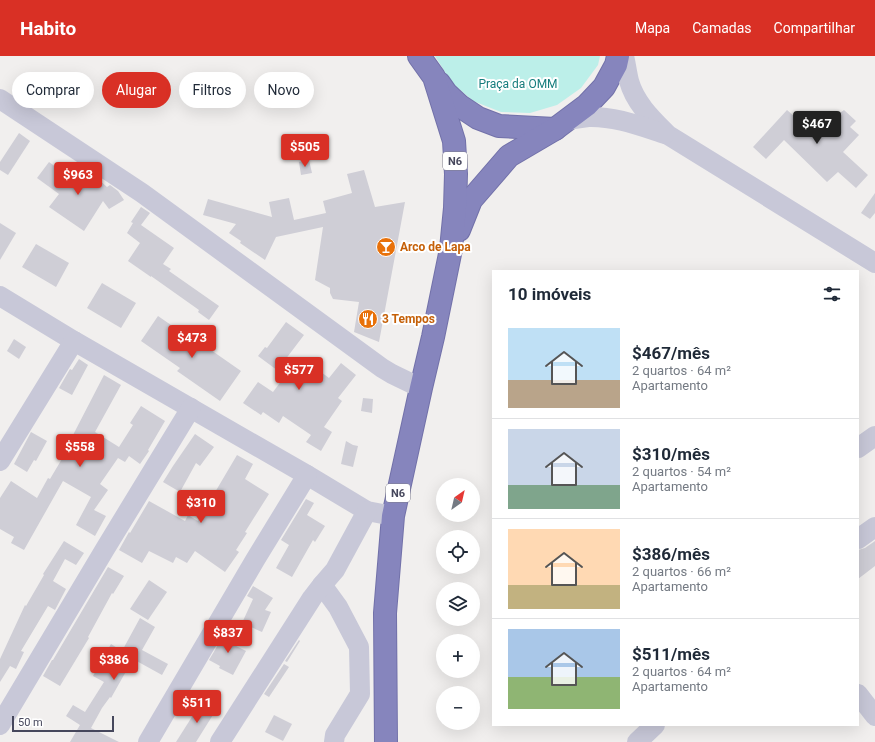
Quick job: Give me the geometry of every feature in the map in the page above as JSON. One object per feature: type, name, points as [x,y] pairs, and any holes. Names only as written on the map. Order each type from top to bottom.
[{"type":"highway","name":"N6","points":[[419,56],[446,93],[460,106],[478,118],[499,126],[561,124]]},
{"type":"highway","name":"N6","points":[[386,742],[385,613],[393,516],[451,249],[455,208],[456,174],[454,141],[429,56]]},
{"type":"highway","name":"N6","points":[[451,249],[471,200],[509,156],[561,124],[588,105],[604,87],[616,65],[618,56]]},
{"type":"street","points":[[624,56],[629,81],[638,102],[648,116],[668,135],[875,263]]},
{"type":"street","points":[[0,99],[142,193],[382,368],[421,388]]},
{"type":"street","points":[[561,124],[589,117],[610,119],[639,125],[668,135]]},
{"type":"street","points":[[0,296],[74,341],[308,475],[367,511],[393,516]]},
{"type":"street","points":[[0,461],[74,341]]},
{"type":"street","points":[[0,725],[191,408]]},
{"type":"street","points":[[859,447],[875,436]]},
{"type":"street","points":[[148,742],[255,560],[308,475]]},
{"type":"street","points":[[220,742],[312,598],[335,570],[367,511]]},
{"type":"street","points":[[859,538],[875,527]]},
{"type":"street","points":[[322,585],[338,607],[359,647],[360,694],[335,735],[334,742]]},
{"type":"street","points":[[859,695],[875,716]]},
{"type":"street","points":[[637,742],[654,726]]},
{"type":"green space","name":"Praça da OMM","points":[[435,56],[600,56],[598,65],[581,88],[557,105],[530,113],[501,112],[473,101],[451,82]]},
{"type":"building","points":[[787,110],[816,135],[836,114],[837,115],[844,110],[856,121],[850,127],[859,135],[843,152],[868,175],[856,188],[838,172],[827,182],[784,140],[766,159],[753,147]]},
{"type":"building","points":[[19,133],[30,141],[8,175],[0,170],[0,162]]},
{"type":"building","points":[[309,160],[312,173],[301,175],[299,162]]},
{"type":"building","points":[[49,162],[60,170],[59,171],[81,185],[91,173],[107,187],[110,185],[118,191],[124,200],[109,209],[103,201],[84,231],[49,207],[59,194],[37,178]]},
{"type":"building","points":[[364,170],[375,207],[405,202],[379,342],[354,332],[359,302],[333,299],[330,293],[330,288],[315,280],[323,227],[276,237],[265,260],[240,243],[241,241],[229,233],[236,224],[203,215],[208,199],[272,217],[269,202],[289,198],[294,220],[326,213],[323,201],[352,193],[347,174]]},
{"type":"building","points":[[875,193],[875,213],[870,219],[861,213]]},
{"type":"building","points":[[141,207],[150,213],[141,225],[174,248],[163,264],[171,269],[169,271],[219,306],[209,320],[198,312],[199,310],[128,261],[140,243],[127,233],[133,223],[131,222]]},
{"type":"building","points":[[0,223],[16,233],[0,260]]},
{"type":"building","points":[[36,244],[69,263],[56,287],[22,267]]},
{"type":"building","points":[[102,283],[136,303],[121,328],[87,308]]},
{"type":"building","points":[[158,316],[197,343],[198,341],[241,371],[220,401],[177,371],[180,368],[141,341]]},
{"type":"building","points":[[286,322],[304,335],[285,360],[309,379],[317,369],[329,378],[341,363],[356,375],[338,398],[342,401],[324,427],[332,432],[321,451],[306,442],[311,435],[283,416],[279,423],[263,412],[261,415],[243,403],[258,382],[273,392],[285,376],[258,356],[265,347],[267,348]]},
{"type":"building","points":[[14,339],[26,347],[19,359],[7,351]]},
{"type":"building","points":[[79,359],[88,365],[72,395],[59,388],[70,369],[72,370]]},
{"type":"building","points":[[104,375],[121,385],[95,432],[119,447],[133,425],[130,423],[141,406],[165,421],[148,450],[149,451],[140,464],[129,456],[125,462],[118,458],[100,484],[108,490],[94,510],[106,516],[95,536],[76,525],[91,497],[63,481],[24,550],[11,543],[14,537],[0,529],[0,498],[11,481],[37,498],[48,478],[50,479],[75,437],[73,435]]},
{"type":"building","points":[[363,398],[373,399],[372,413],[361,411]]},
{"type":"building","points":[[31,432],[47,441],[36,461],[34,460],[27,472],[14,464]]},
{"type":"building","points":[[195,434],[214,447],[200,466],[196,463],[180,492],[163,482]]},
{"type":"building","points":[[346,441],[358,446],[353,467],[341,464]]},
{"type":"building","points":[[237,455],[253,464],[245,479],[269,494],[245,532],[247,533],[236,550],[239,552],[225,572],[195,551],[187,563],[176,557],[173,563],[149,551],[142,563],[119,550],[149,501],[185,521],[188,515],[198,521]]},
{"type":"building","points":[[306,499],[314,503],[307,515],[325,526],[315,542],[313,540],[292,577],[276,568],[289,545],[281,540]]},
{"type":"building","points":[[64,541],[84,553],[76,565],[65,559],[53,581],[66,589],[55,610],[48,606],[21,651],[24,652],[16,669],[10,666],[0,682],[0,659],[25,605],[26,606],[44,575],[43,574]]},
{"type":"building","points":[[875,541],[875,566],[859,578],[859,550],[865,548]]},
{"type":"building","points":[[108,567],[124,576],[113,594],[112,593],[88,637],[89,638],[60,686],[43,676]]},
{"type":"building","points":[[149,580],[167,592],[148,620],[130,609]]},
{"type":"building","points":[[253,586],[273,598],[265,610],[271,612],[262,632],[242,623],[253,599],[247,596]]},
{"type":"building","points":[[140,618],[155,627],[142,650],[168,664],[162,675],[133,659],[111,698],[110,697],[102,708],[91,728],[119,742],[70,742],[80,725],[66,716],[73,705],[85,712],[104,682],[93,676],[111,644],[122,651]]},
{"type":"building","points":[[228,628],[236,632],[230,643],[246,651],[233,675],[219,668],[220,666],[209,660]]},
{"type":"building","points":[[299,640],[300,641],[287,662],[285,661]]},
{"type":"building","points":[[284,664],[289,667],[269,697],[264,694]]},
{"type":"building","points":[[202,701],[216,710],[196,742],[176,742]]},
{"type":"building","points":[[274,715],[292,724],[283,741],[265,732]]},
{"type":"place","name":"Arco de Lapa","points":[[386,247]]},
{"type":"place","name":"3 Tempos","points":[[368,319]]}]
